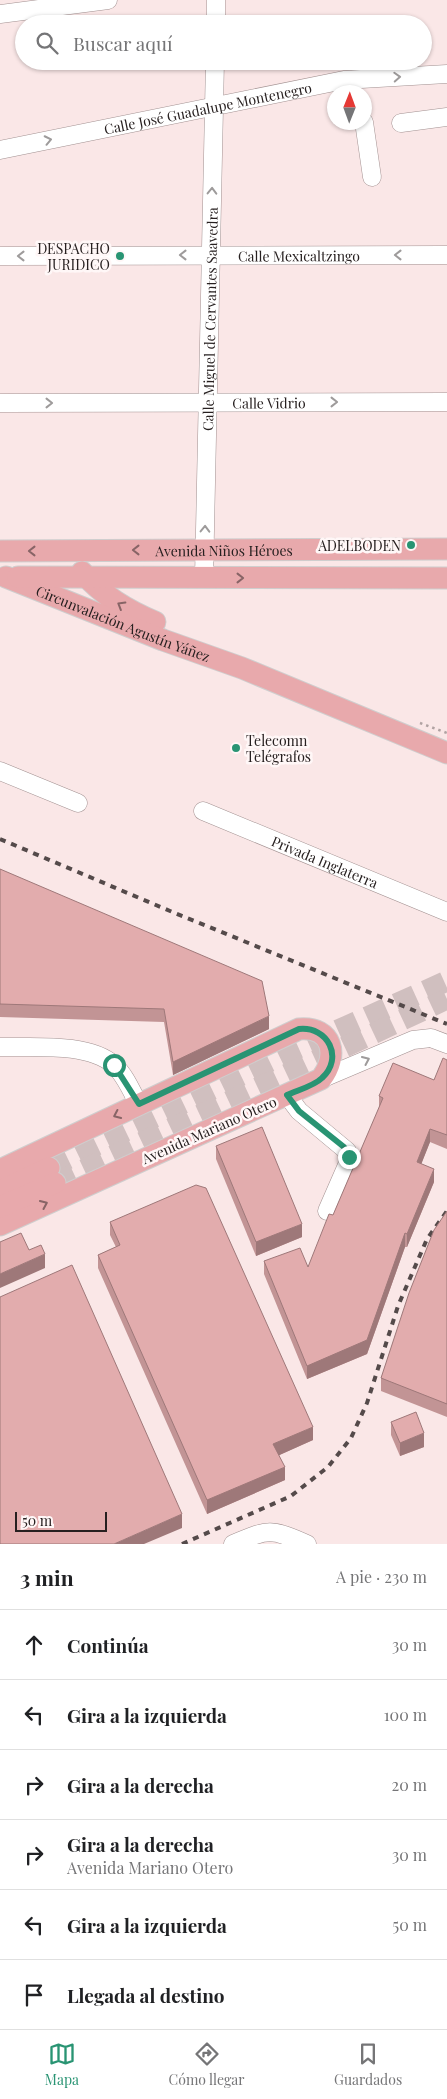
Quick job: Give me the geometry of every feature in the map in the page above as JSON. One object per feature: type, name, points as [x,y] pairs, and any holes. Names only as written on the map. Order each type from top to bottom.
[{"type":"main road","name":"Avenida Niños Héroes","points":[[0,551],[447,549]]},
{"type":"main road","name":"Circunvalación Agustín Yáñez","points":[[65,551],[86,577],[103,594],[119,605],[242,668]]},
{"type":"main road","name":"Avenida Niños Héroes","points":[[3,578],[447,578]]},
{"type":"main road","name":"Circunvalación Agustín Yáñez","points":[[3,578],[163,640],[242,668],[447,753]]},
{"type":"main road","points":[[0,1170],[299,1029],[317,1030],[328,1041],[331,1049],[331,1060],[321,1079]]},
{"type":"main road","name":"Avenida Mariano Otero","points":[[0,1225],[321,1079]]},
{"type":"main road","points":[[0,1185],[47,1175]]},
{"type":"main road","points":[[0,1191],[47,1175]]},
{"type":"main road","points":[[0,1207],[47,1175]]},
{"type":"street","points":[[0,14],[108,0]]},
{"type":"street","points":[[216,0],[216,15]]},
{"type":"street","name":"Calle Miguel de Cervantes Saavedra","points":[[204,577],[215,70]]},
{"type":"street","name":"Calle José Guadalupe Montenegro","points":[[366,85],[447,74]]},
{"type":"street","name":"Calle José Guadalupe Montenegro","points":[[0,150],[214,106],[327,90]]},
{"type":"street","points":[[401,124],[447,117]]},
{"type":"street","points":[[365,130],[372,177]]},
{"type":"street","name":"Calle Mexicaltzingo","points":[[0,256],[447,255]]},
{"type":"street","name":"Calle Vidrio","points":[[0,403],[447,402]]},
{"type":"street","points":[[0,771],[78,803]]},
{"type":"street","name":"Privada Inglaterra","points":[[203,811],[447,912]]},
{"type":"street","name":"Avenida Mariano Otero","points":[[321,1079],[413,1040],[431,1038],[447,1044]]},
{"type":"street","points":[[0,1047],[56,1048],[92,1052],[114,1065],[139,1104]]},
{"type":"street","points":[[287,1095],[299,1111],[347,1151],[348,1163],[327,1211]]},
{"type":"street","points":[[233,1544],[259,1533],[272,1531],[307,1544]]},
{"type":"building","points":[[0,869],[262,981],[269,1016],[173,1062],[164,1009],[0,1004]]},
{"type":"building","points":[[443,1058],[447,1060],[447,1135],[430,1129],[417,1162],[434,1169],[407,1234],[405,1233],[367,1340],[307,1366],[264,1261],[300,1248],[308,1267],[329,1214],[333,1215],[383,1098],[379,1096],[393,1063],[434,1080]]},
{"type":"building","points":[[262,1127],[302,1224],[256,1242],[216,1146]]},
{"type":"building","points":[[196,1185],[206,1188],[313,1427],[273,1444],[285,1467],[207,1500],[98,1255],[120,1245],[110,1222]]},
{"type":"building","points":[[447,1211],[447,1404],[381,1378],[409,1293],[434,1230]]},
{"type":"building","points":[[21,1233],[29,1250],[41,1245],[45,1254],[0,1274],[0,1242]]},
{"type":"building","points":[[72,1265],[182,1514],[114,1544],[0,1544],[0,1297]]},
{"type":"building","points":[[416,1412],[424,1433],[400,1443],[391,1422]]},
{"type":"tunnel","points":[[49,1168],[296,1049],[447,981]]},
{"type":"tunnel","points":[[55,1183],[447,999]]},
{"type":"railway","points":[[0,839],[170,911],[447,1024]]},
{"type":"railway","points":[[182,1544],[291,1496],[328,1467],[351,1438],[367,1403],[398,1306],[427,1239],[447,1211]]},
{"type":"place","name":"DESPACHO JURIDICO","points":[[120,256]]},
{"type":"place","name":"ADELBODEN","points":[[411,545]]},
{"type":"place","name":"Telecomn Telégrafos","points":[[236,748]]},
{"type":"route","points":[[114,1065],[139,1104],[299,1029],[311,1028],[317,1030],[326,1037],[330,1045],[332,1055],[330,1066],[321,1079],[287,1095],[299,1111],[344,1147],[349,1157]]}]
